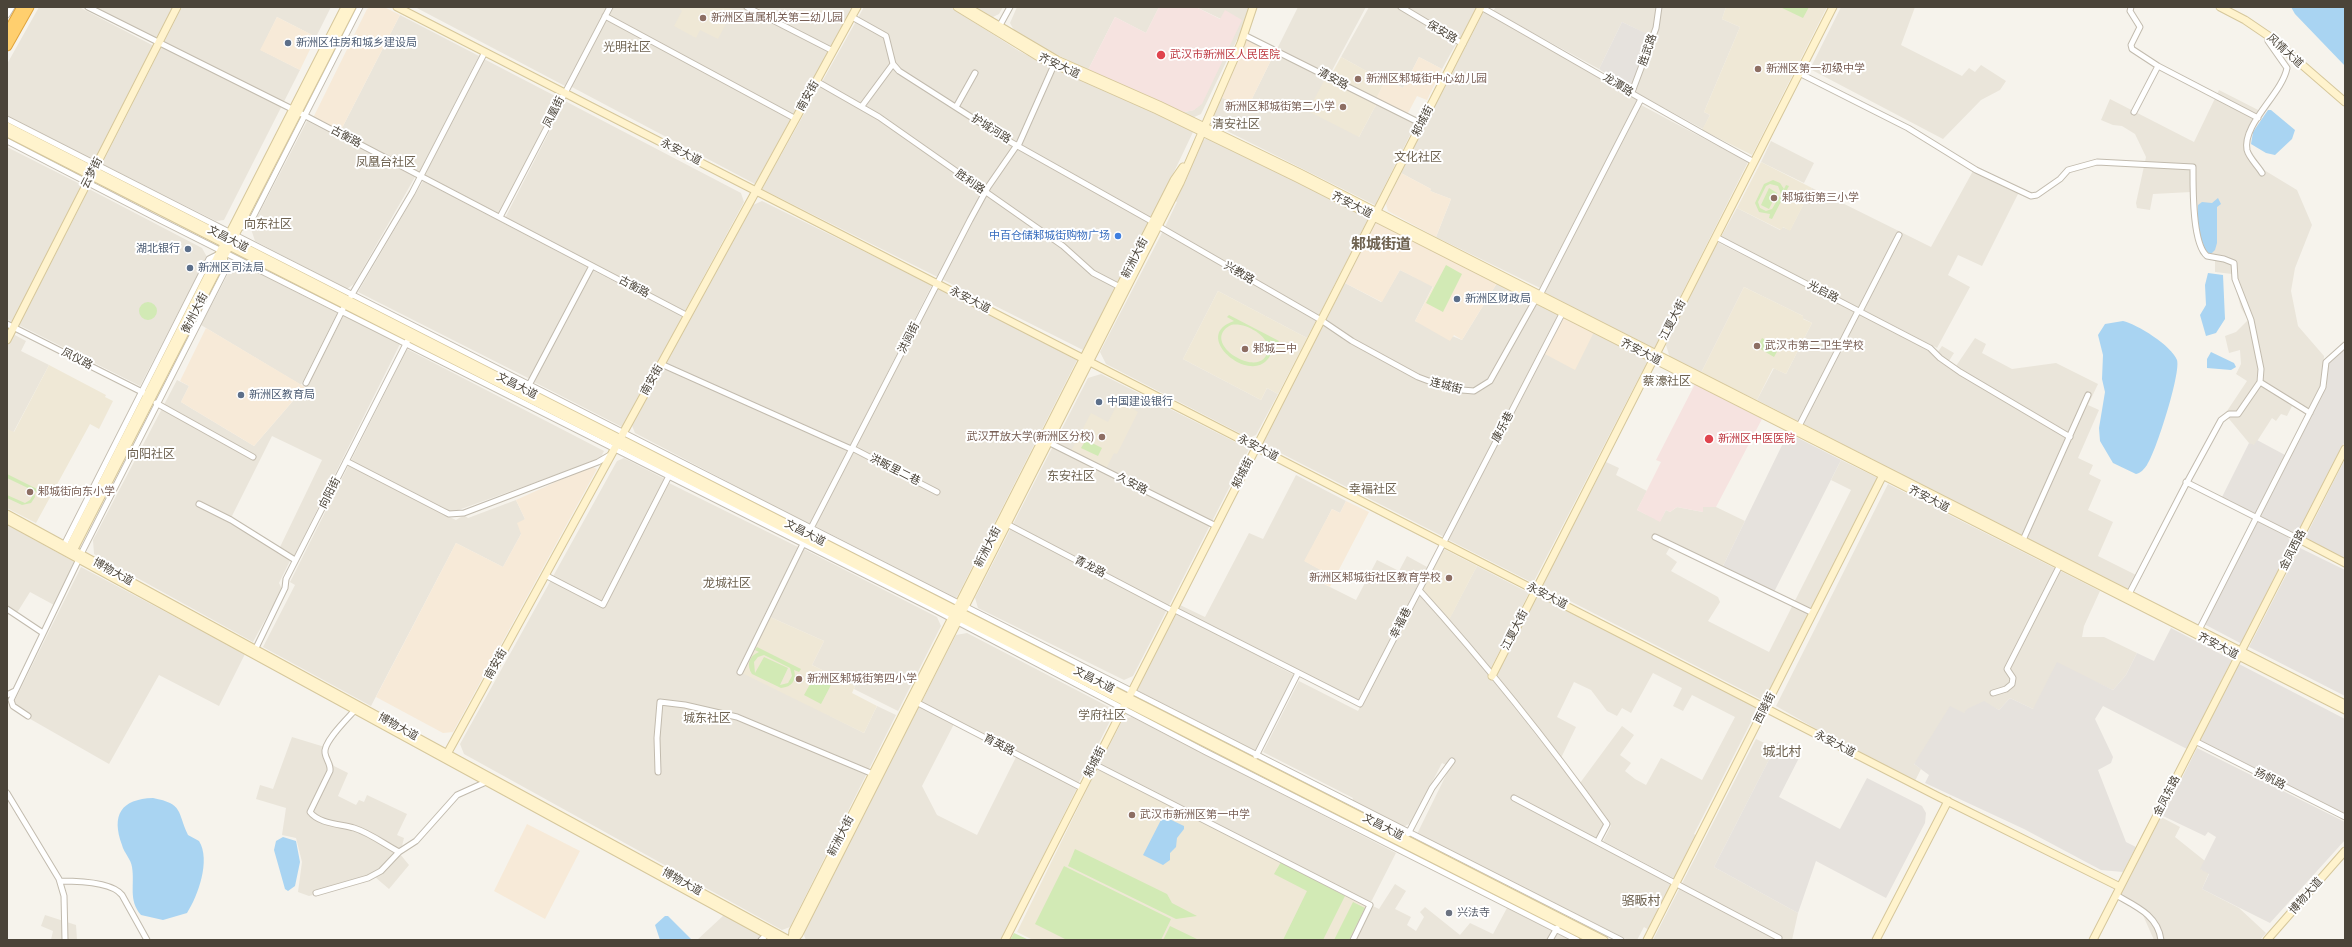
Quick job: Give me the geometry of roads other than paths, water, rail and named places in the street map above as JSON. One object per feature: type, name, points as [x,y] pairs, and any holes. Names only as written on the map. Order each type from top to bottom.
[{"type":"highway","points":[[7,34],[22,7]]},
{"type":"highway","points":[[7,46],[29,7]]},
{"type":"main road","name":"云梦街","points":[[7,340],[10,325],[94,170],[177,7]]},
{"type":"main road","name":"衡州大街","points":[[298,112],[345,7]]},
{"type":"main road","name":"衡州大街","points":[[72,552],[146,396],[298,112],[352,7]]},
{"type":"main road","name":"永安大道","points":[[397,7],[1765,708],[2120,887]]},
{"type":"main road","name":"南安街","points":[[447,754],[857,7]]},
{"type":"main road","name":"齐安大道","points":[[957,7],[1054,65],[1203,128]]},
{"type":"main road","name":"齐安大道","points":[[967,7],[1057,60],[1203,128],[1655,356],[2060,565],[2345,704]]},
{"type":"main road","name":"新洲大街","points":[[793,940],[793,931],[1087,360],[1155,224],[1174,180],[1190,157],[1244,35],[1253,7]]},
{"type":"main road","name":"邾城街","points":[[1004,940],[1481,7]]},
{"type":"main road","name":"江夏大街","points":[[1492,676],[1833,7]]},
{"type":"main road","name":"风情大道","points":[[2220,7],[2268,35],[2345,102]]},
{"type":"main road","name":"文昌大道","points":[[7,126],[231,237],[347,302],[407,340],[807,536],[1127,700],[1557,926],[1592,940]]},
{"type":"main road","name":"文昌大道","points":[[7,133],[94,170]]},
{"type":"main road","name":"新洲大街","points":[[793,940],[799,934],[916,702],[958,613],[1007,524],[1048,442],[1120,287],[1155,224]]},
{"type":"main road","name":"齐安大道","points":[[1538,297],[1562,312],[1799,426],[2200,630],[2345,710]]},
{"type":"main road","name":"文昌大道","points":[[347,302],[528,388],[670,474],[807,536]]},
{"type":"main road","name":"金凤西路","points":[[2240,653],[2345,448]]},
{"type":"main road","name":"西陵街","points":[[1647,940],[1883,475]]},
{"type":"main road","name":"博物大道","points":[[7,514],[72,552],[355,710],[777,940]]},
{"type":"main road","name":"博物大道","points":[[7,520],[72,552],[255,650],[789,940]]},
{"type":"main road","points":[[2299,539],[2345,563]]},
{"type":"main road","name":"金凤东路","points":[[2092,940],[2240,653]]},
{"type":"main road","name":"文昌大道","points":[[1127,700],[1255,758],[1406,839],[1604,940]]},
{"type":"main road","points":[[1876,940],[1948,801]]},
{"type":"main road","name":"博物大道","points":[[2268,940],[2345,851]]},
{"type":"street","points":[[7,15],[12,7]]},
{"type":"street","name":"古衡路","points":[[88,7],[298,112],[688,316]]},
{"type":"street","points":[[347,302],[231,237],[248,225],[298,112],[360,7]]},
{"type":"street","name":"凤凰街","points":[[500,218],[564,92],[610,7]]},
{"type":"street","points":[[747,7],[833,51]]},
{"type":"street","points":[[999,27],[1010,7]]},
{"type":"street","name":"保安路","points":[[1401,7],[1462,44]]},
{"type":"street","name":"龙潭路","points":[[1481,7],[1754,162]]},
{"type":"street","name":"胜武路","points":[[1632,92],[1656,28],[1658,7]]},
{"type":"street","points":[[2131,7],[2130,11],[2140,27],[2131,45],[2132,49],[2158,66],[2258,118]]},
{"type":"street","points":[[605,16],[796,119]]},
{"type":"street","points":[[852,17],[886,36],[893,64],[862,106]]},
{"type":"street","name":"清安路","points":[[1244,35],[1422,124]]},
{"type":"street","points":[[2262,173],[2247,148],[2248,139],[2258,118],[2270,102],[2287,68],[2268,41],[2268,35]]},
{"type":"street","points":[[306,383],[347,302],[421,176],[485,52]]},
{"type":"street","name":"护城河路","points":[[893,64],[899,71],[1017,145],[1155,224]]},
{"type":"street","name":"洪闾街","points":[[740,672],[807,536],[984,193],[1017,145],[1054,65]]},
{"type":"street","points":[[2134,112],[2158,66]]},
{"type":"street","points":[[956,107],[975,73]]},
{"type":"street","points":[[1799,73],[1908,128],[1976,170],[2031,196],[2037,195],[2060,179],[2068,170],[2097,162],[2193,167],[2198,241],[2206,255],[2224,259],[2234,264],[2234,279],[2251,320],[2261,369],[2260,382],[2238,414],[2228,414],[2221,420],[2186,482],[2129,594]]},
{"type":"street","name":"胜利路","points":[[816,81],[862,106],[984,193],[1063,246],[1093,273],[1120,287]]},
{"type":"street","name":"连城街","points":[[1321,320],[1352,341],[1418,377],[1441,386],[1470,391],[1484,386],[1493,378],[1538,297],[1641,99]]},
{"type":"street","points":[[7,119],[94,170]]},
{"type":"street","points":[[7,141],[222,253],[347,302]]},
{"type":"street","name":"兴教路","points":[[1155,224],[1321,320]]},
{"type":"street","points":[[1799,426],[1899,235]]},
{"type":"street","name":"光启路","points":[[1716,237],[1930,348],[1940,358],[1960,372],[2070,437]]},
{"type":"street","points":[[72,552],[158,404],[226,269],[222,253]]},
{"type":"street","points":[[528,388],[592,266]]},
{"type":"street","name":"康乐巷","points":[[1442,542],[1562,312]]},
{"type":"street","name":"凤仪路","points":[[10,325],[146,396],[253,457]]},
{"type":"street","name":"向阳街","points":[[255,650],[285,588],[286,579],[295,560],[407,340]]},
{"type":"street","points":[[2200,630],[2323,387],[2326,362],[2345,345]]},
{"type":"street","name":"洪畈里二巷","points":[[661,364],[852,449],[937,492]]},
{"type":"street","points":[[2260,382],[2310,413]]},
{"type":"street","points":[[2023,540],[2088,395]]},
{"type":"street","points":[[28,716],[12,705],[12,700],[44,633],[72,552],[146,396]]},
{"type":"street","name":"久安路","points":[[1048,442],[1216,526]]},
{"type":"street","points":[[346,461],[443,511],[460,514],[598,462],[617,443]]},
{"type":"street","points":[[545,575],[603,605],[670,474]]},
{"type":"street","points":[[2186,482],[2299,539]]},
{"type":"street","points":[[199,504],[231,520],[295,560]]},
{"type":"street","name":"青龙路","points":[[1007,524],[1173,610],[1360,704]]},
{"type":"street","points":[[807,536],[1127,700]]},
{"type":"street","points":[[1655,537],[1813,613]]},
{"type":"street","name":"幸福巷","points":[[1360,704],[1442,542]]},
{"type":"street","points":[[1992,693],[2006,689],[2012,684],[2013,678],[2007,668],[2060,565]]},
{"type":"street","points":[[1418,590],[1492,676],[1566,766],[1607,824],[1598,841]]},
{"type":"street","points":[[7,610],[44,633]]},
{"type":"street","points":[[1298,673],[1255,758],[1409,832],[1621,940]]},
{"type":"street","points":[[7,695],[15,692]]},
{"type":"street","points":[[658,772],[657,738],[660,702],[685,705],[737,717],[873,774]]},
{"type":"street","name":"育英路","points":[[916,702],[1082,788]]},
{"type":"street","points":[[355,710],[326,745],[324,753],[330,765],[330,771],[310,812],[314,816],[334,824],[359,829],[399,852]]},
{"type":"street","name":"扬帆路","points":[[2195,741],[2345,817]]},
{"type":"street","points":[[1406,839],[1432,788],[1452,761]]},
{"type":"street","points":[[1094,764],[1370,905],[1353,940]]},
{"type":"street","points":[[316,893],[373,876],[385,867],[399,852],[416,841],[457,795],[486,782]]},
{"type":"street","points":[[7,794],[60,881],[64,896],[65,940]]},
{"type":"street","points":[[1514,798],[1677,882],[1779,938]]},
{"type":"street","points":[[60,881],[80,881],[117,889],[122,895],[147,940]]},
{"type":"street","points":[[2116,895],[2149,916],[2157,927],[2161,940]]},
{"type":"street","points":[[1550,940],[1557,926],[1577,940]]},
{"type":"street","points":[[761,940],[767,934]]},
{"type":"water","points":[[2291,7],[2345,7],[2345,66],[2295,14]]},
{"type":"water","points":[[2268,110],[2271,110],[2295,130],[2292,139],[2275,155],[2266,153],[2251,144],[2253,132]]},
{"type":"water","points":[[2218,198],[2221,204],[2217,207],[2217,243],[2215,250],[2211,254],[2203,246],[2199,233],[2198,205],[2202,202],[2212,203]]},
{"type":"water","points":[[2208,273],[2223,275],[2225,319],[2216,333],[2206,336],[2200,315],[2206,305],[2205,285]]},
{"type":"water","points":[[2123,321],[2137,326],[2153,336],[2174,354],[2177,360],[2172,396],[2156,445],[2147,465],[2141,472],[2136,474],[2113,463],[2100,441],[2099,428],[2105,392],[2102,379],[2103,355],[2098,335],[2105,324]]},
{"type":"water","points":[[2211,352],[2234,363],[2236,367],[2231,370],[2207,368],[2207,359]]},
{"type":"water","points":[[153,798],[163,800],[175,806],[188,835],[199,841],[204,858],[202,878],[199,888],[187,913],[163,920],[141,915],[137,909],[133,898],[133,874],[131,864],[123,848],[118,825],[121,811],[126,805],[142,799]]},
{"type":"water","points":[[1163,816],[1184,826],[1184,829],[1177,838],[1176,847],[1170,853],[1170,860],[1163,865],[1143,855]]},
{"type":"water","points":[[283,837],[296,841],[300,862],[295,886],[288,891],[285,889],[274,850],[276,841]]},
{"type":"water","points":[[665,916],[668,916],[692,940],[660,940],[655,925]]},
{"type":"place","name":"新洲区直属机关第二幼儿园","points":[[703,18]]},
{"type":"place","name":"新洲区住房和城乡建设局","points":[[288,43]]},
{"type":"place","name":"武汉市新洲区人民医院","points":[[1161,55]]},
{"type":"place","name":"新洲区第一初级中学","points":[[1758,69]]},
{"type":"place","name":"新洲区邾城街中心幼儿园","points":[[1358,79]]},
{"type":"place","name":"新洲区邾城街第二小学","points":[[1343,107]]},
{"type":"place","name":"邾城街第三小学","points":[[1774,198]]},
{"type":"place","name":"中百仓储邾城街购物广场","points":[[1118,236]]},
{"type":"place","name":"湖北银行","points":[[188,249]]},
{"type":"place","name":"新洲区司法局","points":[[190,268]]},
{"type":"place","name":"新洲区财政局","points":[[1457,299]]},
{"type":"place","name":"武汉市第二卫生学校","points":[[1757,346]]},
{"type":"place","name":"邾城二中","points":[[1245,349]]},
{"type":"place","name":"新洲区教育局","points":[[241,395]]},
{"type":"place","name":"中国建设银行","points":[[1099,402]]},
{"type":"place","name":"武汉开放大学(新洲区分校)","points":[[1102,437]]},
{"type":"place","name":"新洲区中医医院","points":[[1709,439]]},
{"type":"place","name":"邾城街向东小学","points":[[30,492]]},
{"type":"place","name":"新洲区邾城街社区教育学校","points":[[1449,578]]},
{"type":"place","name":"新洲区邾城街第四小学","points":[[799,679]]},
{"type":"place","name":"武汉市新洲区第一中学","points":[[1132,815]]},
{"type":"place","name":"兴法寺","points":[[1449,913]]},
{"type":"district","name":"光明社区","points":[[627,48]]},
{"type":"district","name":"清安社区","points":[[1236,125]]},
{"type":"district","name":"文化社区","points":[[1418,158]]},
{"type":"district","name":"凤凰台社区","points":[[386,163]]},
{"type":"district","name":"向东社区","points":[[268,225]]},
{"type":"district","name":"邾城街道","points":[[1381,245]]},
{"type":"district","name":"蔡濠社区","points":[[1667,382]]},
{"type":"district","name":"向阳社区","points":[[151,455]]},
{"type":"district","name":"东安社区","points":[[1071,477]]},
{"type":"district","name":"幸福社区","points":[[1373,490]]},
{"type":"district","name":"龙城社区","points":[[727,584]]},
{"type":"district","name":"学府社区","points":[[1102,716]]},
{"type":"district","name":"城东社区","points":[[707,719]]},
{"type":"district","name":"城北村","points":[[1782,752]]},
{"type":"district","name":"骆畈村","points":[[1641,901]]}]
